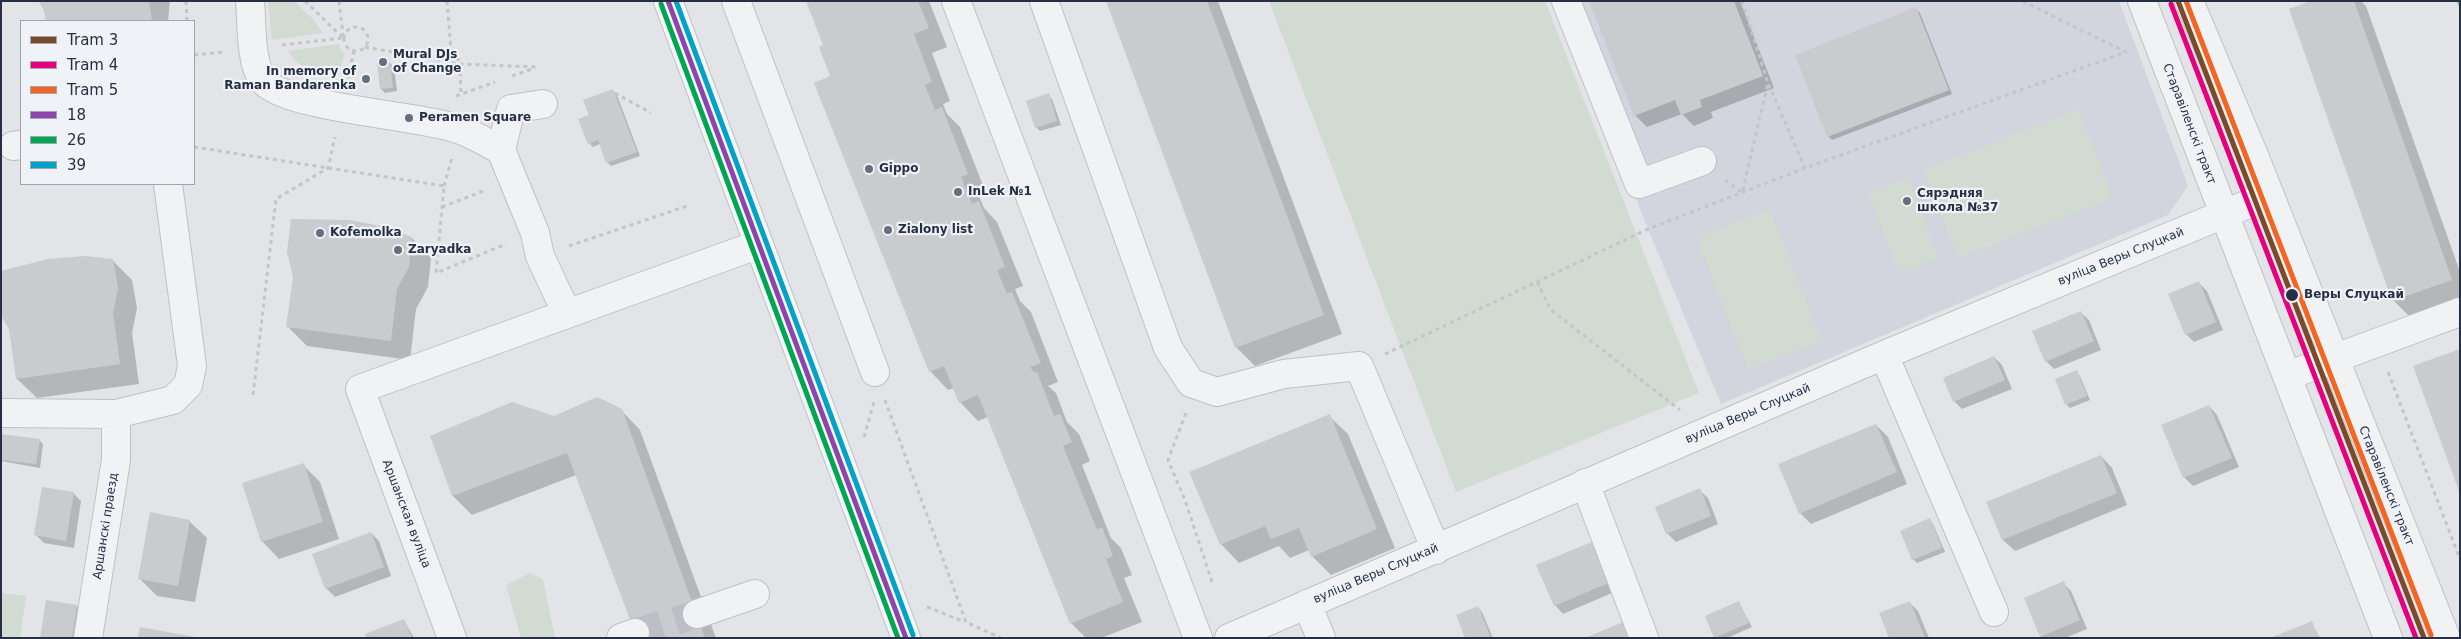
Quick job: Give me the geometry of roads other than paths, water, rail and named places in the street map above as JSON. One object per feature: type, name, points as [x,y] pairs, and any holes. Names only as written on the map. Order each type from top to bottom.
[{"type":"main road","points":[[668,1],[757,245],[906,638]]},
{"type":"street","points":[[250,1],[256,63],[261,78],[266,84],[280,92],[460,129],[501,150],[514,178],[538,244],[567,314],[757,245]]},
{"type":"street","points":[[736,1],[879,382]]},
{"type":"street","points":[[956,1],[1198,638]]},
{"type":"street","points":[[1044,1],[1168,348],[1191,383],[1217,392],[1284,374],[1359,366],[1436,550]]},
{"type":"street","points":[[1566,1],[1639,184],[1702,161]]},
{"type":"street","name":"Старавіленскі тракт","points":[[2142,1],[2388,638]]},
{"type":"street","name":"Старавіленскі тракт","points":[[2189,1],[2270,195],[2446,638]]},
{"type":"street","points":[[501,150],[511,109],[542,104]]},
{"type":"street","points":[[1,413],[116,414],[173,400],[188,385],[192,366],[168,185]]},
{"type":"street","name":"вуліца Веры Слуцкай","points":[[1229,638],[1436,550],[1585,482],[1708,432],[1884,355],[2270,195]]},
{"type":"street","points":[[2287,376],[2460,312]]},
{"type":"street","name":"Аршанская вуліца","points":[[452,638],[360,389],[567,314]]},
{"type":"street","points":[[1884,355],[1994,612]]},
{"type":"street","name":"Аршанскі праезд","points":[[88,638],[116,460],[116,414]]},
{"type":"street","points":[[1585,482],[1644,638]]},
{"type":"street","points":[[697,614],[754,594]]},
{"type":"street","points":[[1307,604],[1321,638]]},
{"type":"tunnel","points":[[635,633],[697,614]]},
{"type":"tram line","name":"3","points":[[2178,1],[2424,638]]},
{"type":"tram line","name":"5","points":[[2186,1],[2431,635]]},
{"type":"tram line","name":"4","points":[[2171,4],[2416,638]]},
{"type":"place","name":"Mural DJs of Change","points":[[383,62]]},
{"type":"place","name":"In memory of Raman Bandarenka","points":[[366,79]]},
{"type":"place","name":"Peramen Square","points":[[409,118]]},
{"type":"place","name":"Gippo","points":[[869,169]]},
{"type":"place","name":"InLek №1","points":[[958,192]]},
{"type":"place","name":"Сярэдняя школа №37","points":[[1907,201]]},
{"type":"place","name":"Zialony list","points":[[888,230]]},
{"type":"place","name":"Kofemolka","points":[[320,233]]},
{"type":"place","name":"Zaryadka","points":[[398,250]]},
{"type":"place","name":"Веры Слуцкай","points":[[2292,295]]}]
